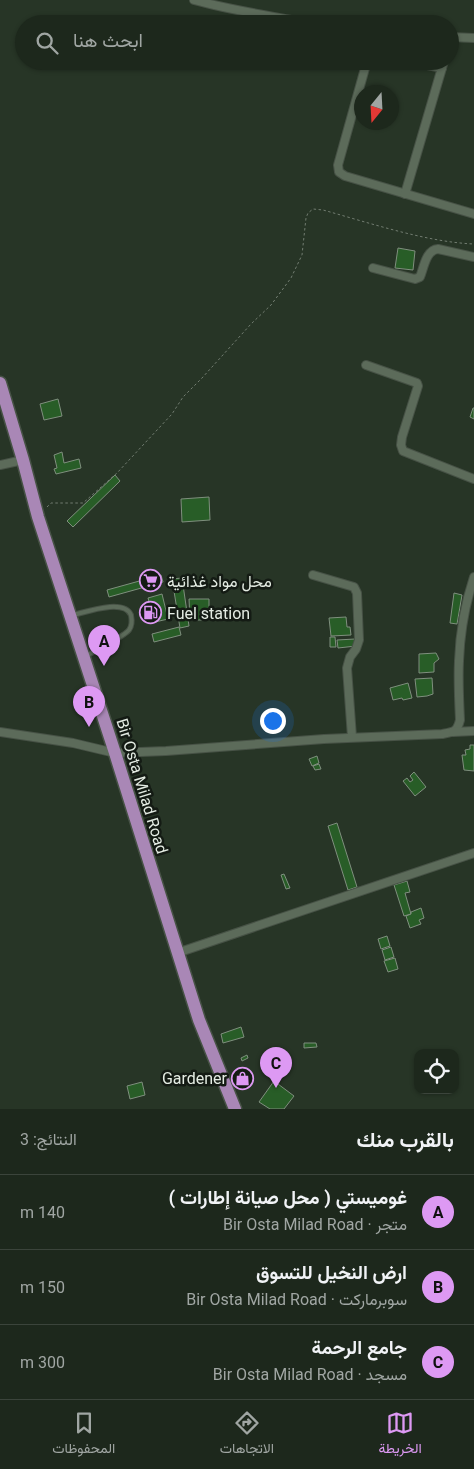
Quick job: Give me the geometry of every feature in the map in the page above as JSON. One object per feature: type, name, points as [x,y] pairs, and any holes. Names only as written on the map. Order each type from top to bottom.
[{"type":"main road","name":"Bir Osta Milad Road","points":[[0,383],[38,517],[115,753],[198,1020],[235,1109]]},
{"type":"street","points":[[194,0],[261,15]]},
{"type":"street","points":[[459,37],[474,38]]},
{"type":"street","points":[[365,70],[338,170],[345,176],[474,214]]},
{"type":"street","points":[[405,194],[442,70]]},
{"type":"street","points":[[373,268],[415,279],[420,277],[429,254],[433,249],[474,257]]},
{"type":"street","points":[[366,365],[416,383],[418,386],[402,437],[401,445],[403,451],[474,479]]},
{"type":"street","points":[[0,465],[23,460]]},
{"type":"street","points":[[313,575],[354,587],[357,593],[359,640],[356,649],[350,657],[347,668],[352,737]]},
{"type":"street","points":[[453,732],[458,728],[460,720],[459,660],[461,638],[468,596],[474,577]]},
{"type":"street","points":[[0,732],[73,743],[115,753],[474,731]]},
{"type":"street","points":[[177,953],[474,853]]},
{"type":"lane","points":[[70,615],[112,606],[122,607],[131,616],[132,624],[128,630],[84,657]]},
{"type":"path","points":[[38,517],[52,503],[83,503],[117,473],[172,414],[183,397],[271,305],[291,278],[302,255],[308,212],[318,209],[426,237],[474,244]]},
{"type":"building","points":[[398,248],[415,251],[413,270],[395,268]]},
{"type":"building","points":[[58,399],[62,416],[44,420],[40,404]]},
{"type":"building","points":[[474,408],[474,419],[470,417]]},
{"type":"building","points":[[62,452],[64,463],[79,459],[81,468],[56,474],[54,469],[57,468],[54,455]]},
{"type":"building","points":[[115,475],[120,481],[73,527],[67,521]]},
{"type":"building","points":[[209,497],[210,520],[182,522],[181,499]]},
{"type":"building","points":[[161,575],[163,582],[109,597],[107,590]]},
{"type":"building","points":[[182,578],[189,626],[180,628],[172,579]]},
{"type":"building","points":[[454,593],[462,595],[457,624],[450,623]]},
{"type":"building","points":[[162,594],[168,619],[155,622],[148,598]]},
{"type":"building","points":[[189,599],[209,599],[209,615],[205,615],[205,620],[190,620]]},
{"type":"building","points":[[346,617],[347,627],[350,627],[351,635],[331,636],[329,618]]},
{"type":"building","points":[[179,627],[181,635],[154,642],[152,634]]},
{"type":"building","points":[[330,637],[335,637],[336,647],[330,647]]},
{"type":"building","points":[[355,639],[356,646],[338,648],[337,640]]},
{"type":"building","points":[[436,653],[439,659],[434,663],[434,672],[419,673],[419,654]]},
{"type":"building","points":[[432,678],[433,694],[417,697],[415,679]]},
{"type":"building","points":[[408,683],[412,698],[393,700],[390,688]]},
{"type":"building","points":[[470,745],[474,745],[474,771],[464,770],[462,755],[466,755],[465,750],[470,749]]},
{"type":"building","points":[[317,756],[319,763],[312,766],[309,759]]},
{"type":"building","points":[[319,764],[321,769],[315,770],[313,766]]},
{"type":"building","points":[[414,772],[426,787],[415,796],[403,781],[407,778],[410,782],[413,780],[410,776]]},
{"type":"building","points":[[337,823],[357,887],[348,890],[328,826]]},
{"type":"building","points":[[284,874],[290,888],[286,889],[281,875]]},
{"type":"building","points":[[407,881],[410,892],[405,893],[411,914],[404,916],[394,885]]},
{"type":"building","points":[[421,908],[424,918],[419,920],[421,924],[410,928],[406,916]]},
{"type":"building","points":[[387,936],[390,946],[381,949],[378,939]]},
{"type":"building","points":[[391,947],[394,957],[385,960],[382,950]]},
{"type":"building","points":[[395,958],[398,969],[388,972],[384,961]]},
{"type":"building","points":[[241,1027],[244,1037],[223,1043],[221,1034]]},
{"type":"building","points":[[304,1043],[316,1043],[317,1047],[304,1048]]},
{"type":"building","points":[[247,1055],[248,1058],[242,1061],[241,1058]]},
{"type":"building","points":[[274,1081],[294,1096],[284,1109],[270,1109],[259,1102]]},
{"type":"building","points":[[142,1082],[145,1095],[130,1099],[127,1086]]},
{"type":"place","name":"محل مواد غذائية","points":[[151,581]]},
{"type":"place","name":"Fuel station","points":[[151,613]]},
{"type":"place","name":"غوميستي ( محل صيانة إطارات )","points":[[104,666]]},
{"type":"place","name":"ارض النخيل للتسوق","points":[[89,727]]},
{"type":"place","name":"Gardener","points":[[243,1078]]},
{"type":"place","name":"جامع الرحمة","points":[[276,1088]]}]
